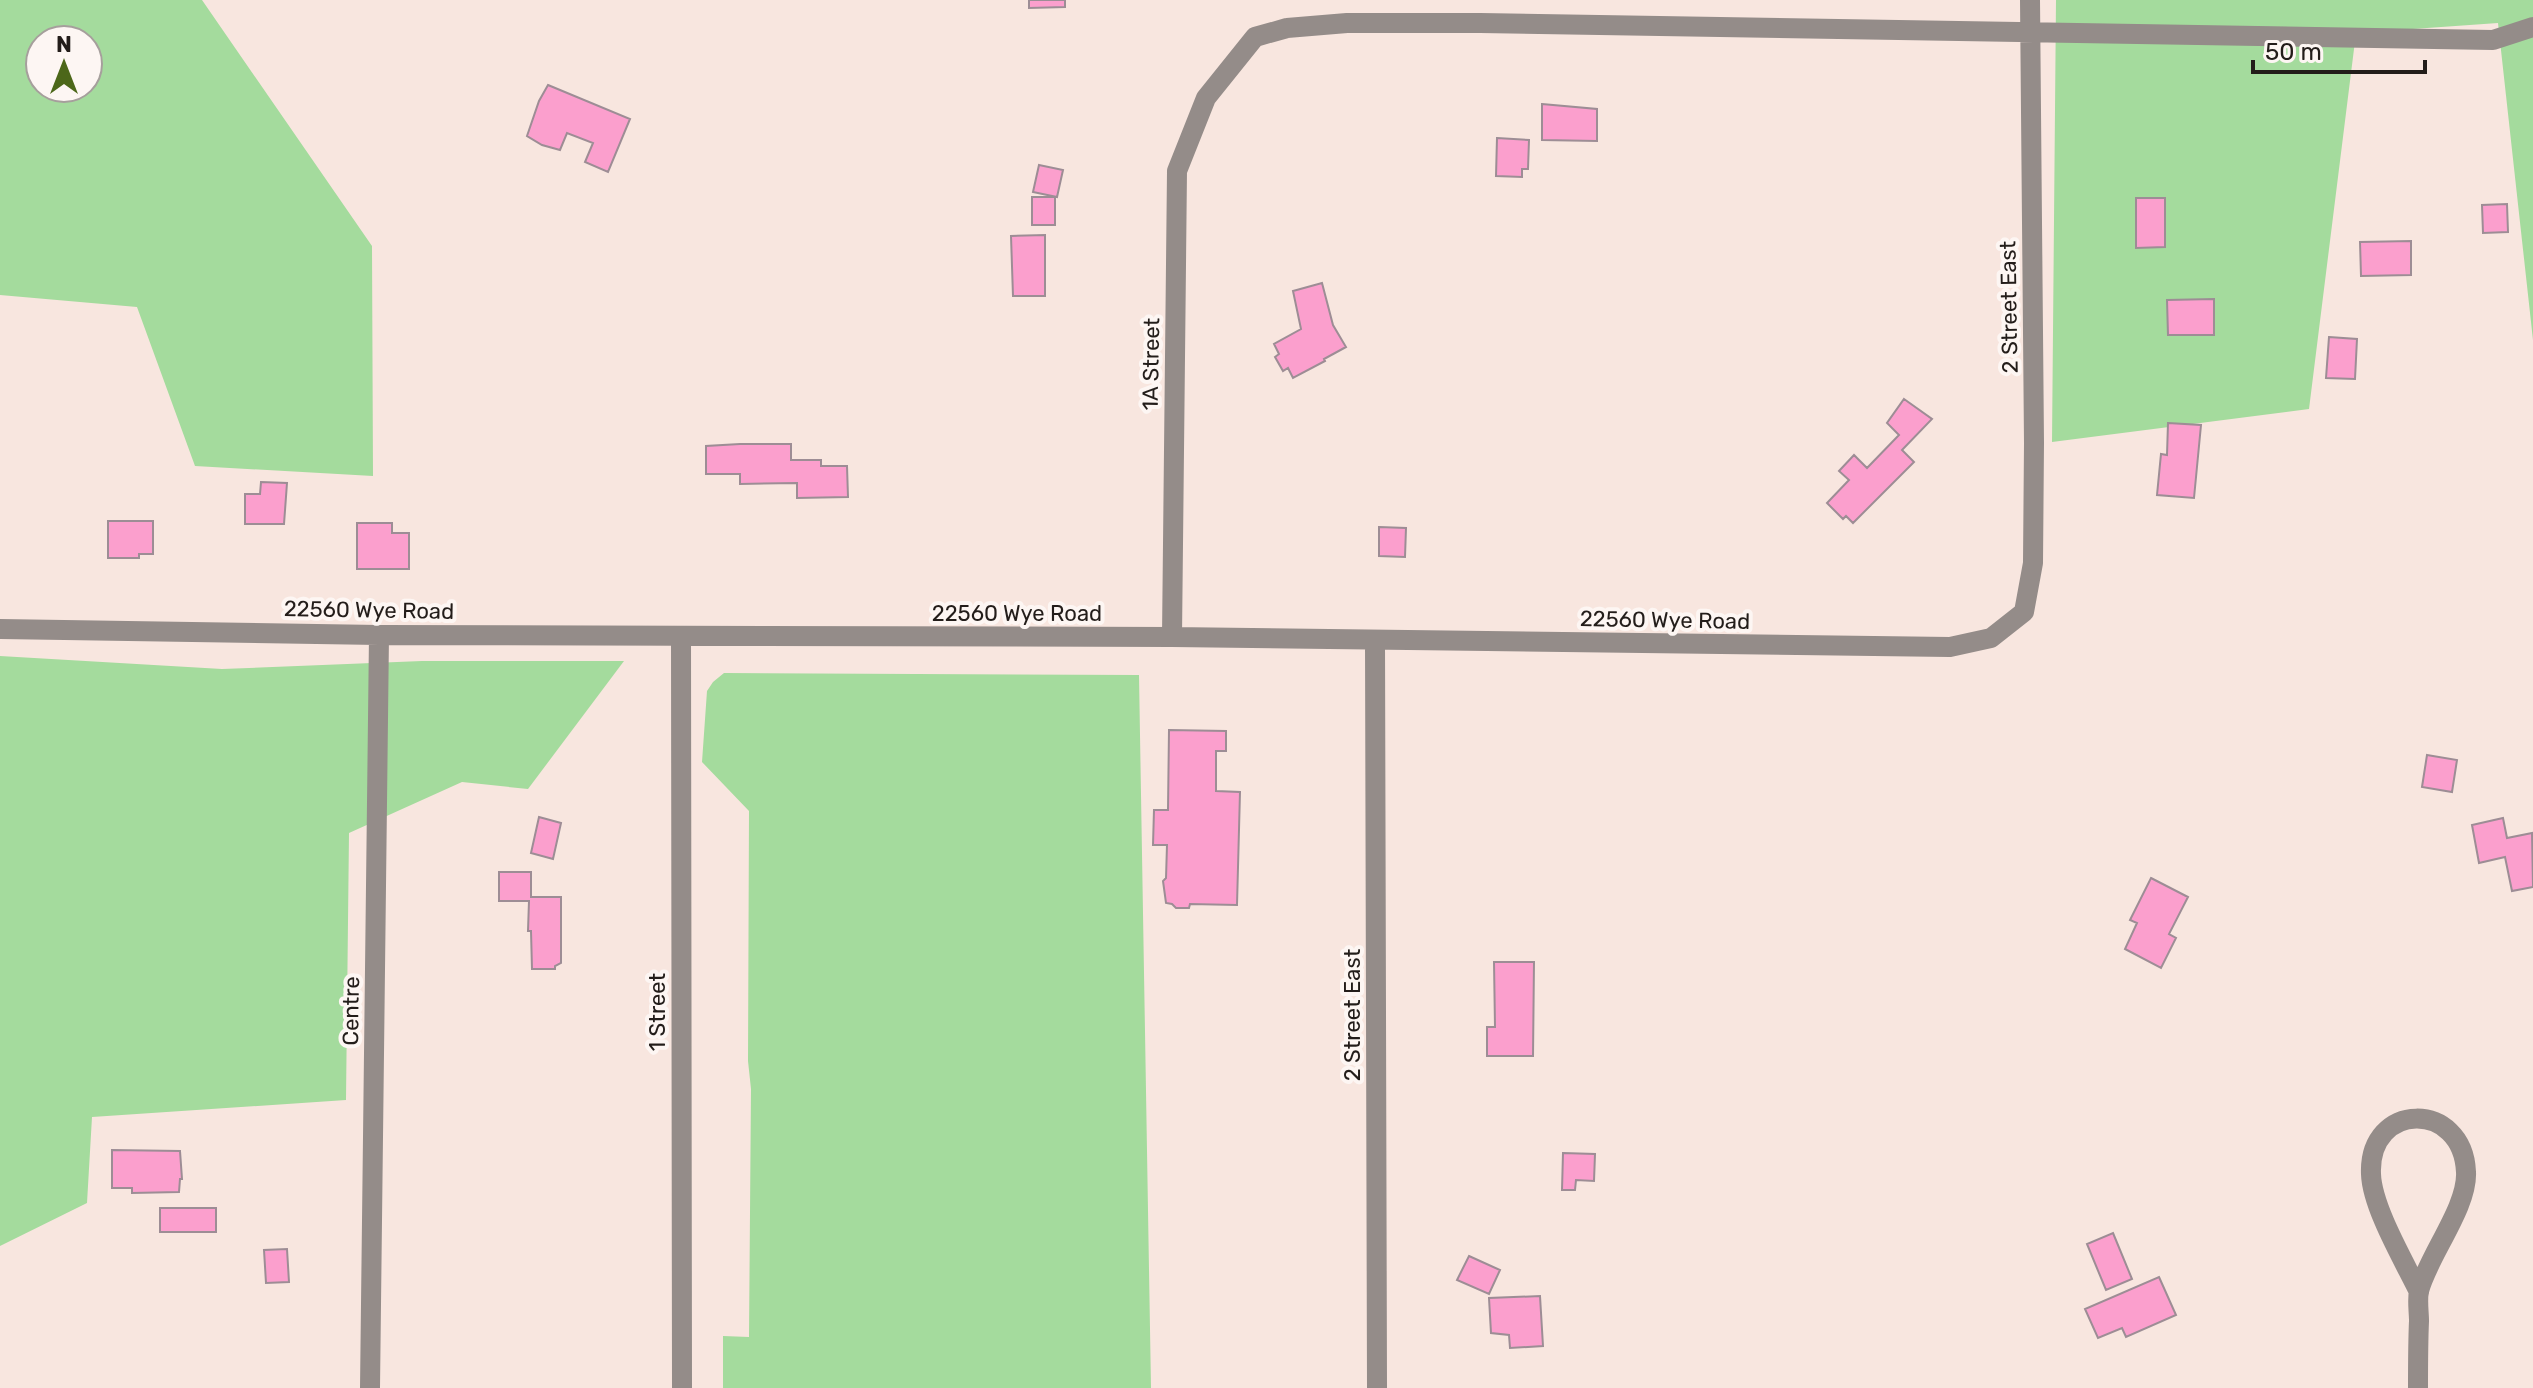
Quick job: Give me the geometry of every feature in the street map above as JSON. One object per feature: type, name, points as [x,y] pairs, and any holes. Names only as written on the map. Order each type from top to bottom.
[{"type":"street","name":"2 Street East","points":[[2024,612],[2033,563],[2030,0]]},
{"type":"street","name":"1A Street","points":[[1172,637],[1177,171],[1206,98],[1255,37],[1287,28],[1347,23],[2493,40],[2533,27]]},
{"type":"street","name":"22560 Wye Road","points":[[0,629],[379,635],[1172,637],[1950,647],[1991,638],[2024,612]]},
{"type":"street","name":"Centre","points":[[370,1388],[379,635]]},
{"type":"street","name":"1 Street","points":[[681,636],[682,1388]]},
{"type":"street","name":"2 Street East","points":[[1375,641],[1377,1388]]},
{"type":"street","points":[[2418,1388],[2419,1292],[2461,1198],[2467,1177],[2465,1156],[2457,1137],[2442,1124],[2422,1119],[2389,1127],[2378,1138],[2372,1154],[2371,1175],[2375,1196],[2419,1292]]},
{"type":"green space","points":[[0,0],[202,0],[372,246],[373,476],[195,466],[137,307],[0,295]]},
{"type":"green space","points":[[2056,0],[2533,0],[2533,340],[2498,23],[2356,33],[2309,409],[2052,442]]},
{"type":"green space","points":[[0,656],[222,669],[422,661],[624,661],[528,789],[462,782],[349,833],[346,1100],[92,1117],[87,1203],[0,1246]]},
{"type":"green space","points":[[724,673],[1139,675],[1151,1388],[723,1388],[723,1336],[749,1337],[751,1089],[748,1061],[749,811],[702,762],[707,691]]},
{"type":"building","points":[[1029,0],[1065,0],[1065,7],[1029,8]]},
{"type":"building","points":[[548,85],[630,119],[608,172],[585,162],[593,143],[567,133],[560,150],[542,145],[527,136]]},
{"type":"building","points":[[1542,104],[1597,109],[1597,141],[1542,140]]},
{"type":"building","points":[[1497,138],[1529,140],[1528,169],[1522,169],[1522,177],[1496,176]]},
{"type":"building","points":[[1039,165],[1063,170],[1057,197],[1033,192]]},
{"type":"building","points":[[1032,197],[1055,197],[1055,225],[1032,225]]},
{"type":"building","points":[[2136,198],[2165,198],[2165,247],[2136,248]]},
{"type":"building","points":[[2507,204],[2508,232],[2483,233],[2482,205]]},
{"type":"building","points":[[1045,235],[1045,296],[1013,296],[1011,236]]},
{"type":"building","points":[[2411,241],[2411,275],[2361,276],[2360,242]]},
{"type":"building","points":[[1322,283],[1333,325],[1346,347],[1293,378],[1288,368],[1283,371],[1275,357],[1279,354],[1274,344],[1301,329],[1293,291]]},
{"type":"building","points":[[2214,299],[2214,335],[2168,335],[2167,300]]},
{"type":"building","points":[[2329,337],[2357,339],[2355,379],[2326,378]]},
{"type":"building","points":[[1904,399],[1932,419],[1902,450],[1914,462],[1853,523],[1846,516],[1843,519],[1827,503],[1849,480],[1839,471],[1854,455],[1867,468],[1899,435],[1887,423]]},
{"type":"building","points":[[2168,423],[2201,425],[2194,498],[2157,495],[2161,454],[2167,455]]},
{"type":"building","points":[[791,444],[791,460],[821,460],[821,466],[847,466],[848,497],[797,498],[797,483],[740,484],[740,474],[706,474],[706,446]]},
{"type":"building","points":[[261,482],[287,483],[284,524],[245,524],[245,494],[260,494]]},
{"type":"building","points":[[108,521],[153,521],[153,554],[139,554],[139,558],[108,558]]},
{"type":"building","points":[[357,523],[392,523],[392,533],[409,533],[409,569],[357,569]]},
{"type":"building","points":[[1379,527],[1406,528],[1405,557],[1379,556]]},
{"type":"building","points":[[1169,730],[1226,731],[1226,751],[1216,751],[1216,791],[1240,792],[1237,905],[1190,904],[1189,908],[1176,908],[1166,903],[1163,881],[1166,878],[1167,845],[1153,845],[1154,810],[1168,810]]},
{"type":"building","points":[[2427,755],[2457,760],[2452,792],[2422,787]]},
{"type":"building","points":[[539,817],[561,823],[553,859],[531,853]]},
{"type":"building","points":[[2503,818],[2507,838],[2532,833],[2533,887],[2512,891],[2505,857],[2479,863],[2472,825]]},
{"type":"building","points":[[499,872],[531,872],[531,897],[561,897],[561,963],[555,969],[532,969],[529,901],[499,901]]},
{"type":"building","points":[[2151,878],[2188,897],[2169,934],[2176,938],[2161,968],[2125,949],[2137,923],[2130,920]]},
{"type":"building","points":[[1494,962],[1534,962],[1533,1056],[1487,1056],[1487,1027],[1495,1027]]},
{"type":"building","points":[[112,1150],[180,1151],[182,1179],[179,1192],[132,1193],[132,1188],[112,1188]]},
{"type":"building","points":[[1563,1153],[1595,1154],[1594,1181],[1576,1180],[1575,1190],[1562,1190]]},
{"type":"building","points":[[160,1208],[216,1208],[216,1232],[160,1232]]},
{"type":"building","points":[[2113,1233],[2132,1279],[2106,1290],[2087,1244]]},
{"type":"building","points":[[287,1249],[289,1282],[266,1283],[264,1250]]},
{"type":"building","points":[[1469,1256],[1500,1270],[1489,1294],[1457,1280]]},
{"type":"building","points":[[2159,1277],[2176,1315],[2126,1337],[2122,1328],[2098,1338],[2085,1309]]},
{"type":"building","points":[[1540,1296],[1543,1346],[1510,1348],[1509,1335],[1491,1333],[1489,1298]]}]
